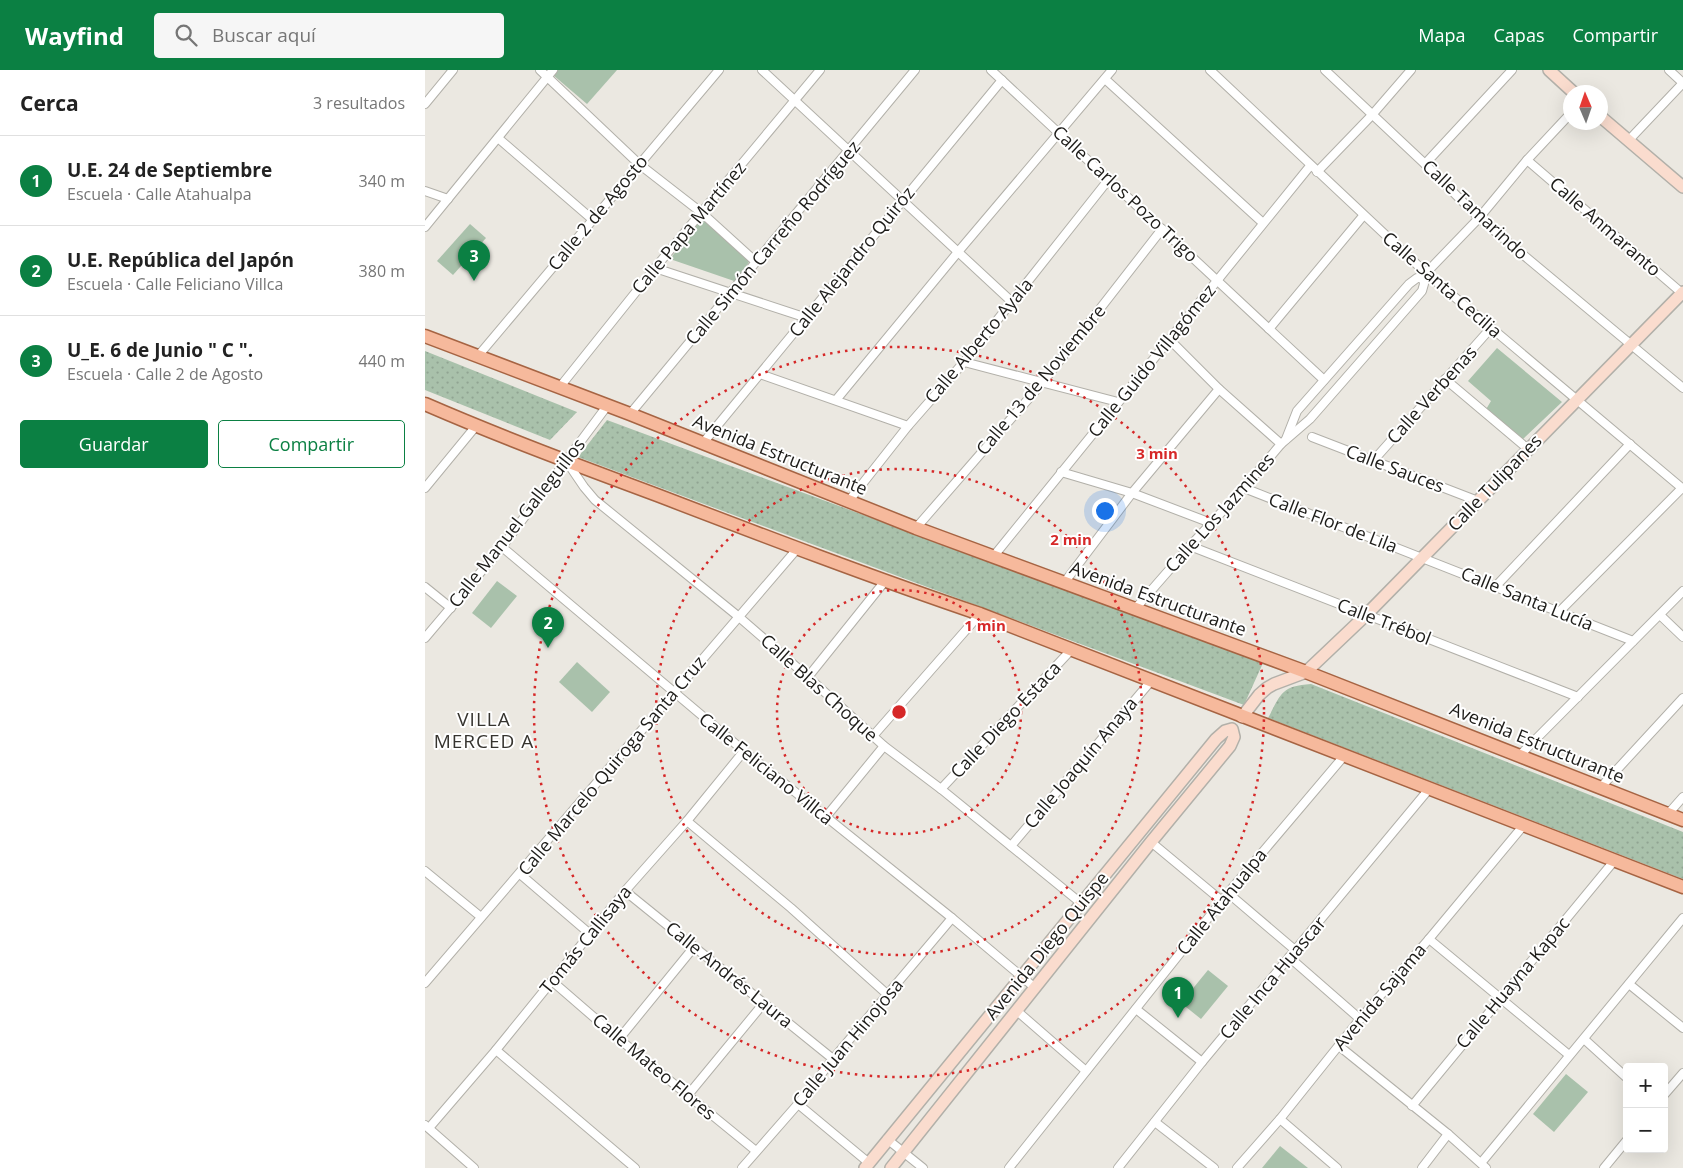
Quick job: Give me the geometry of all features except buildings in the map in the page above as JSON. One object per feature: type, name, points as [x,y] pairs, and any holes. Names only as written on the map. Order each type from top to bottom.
[{"type":"main road","name":"Avenida Estructurante","points":[[425,336],[630,414],[848,502],[1306,672],[1683,820]]},
{"type":"main road","points":[[425,404],[475,426],[797,549],[980,614],[1683,887]]},
{"type":"street","points":[[425,104],[450,73],[441,70]]},
{"type":"street","points":[[540,70],[639,164],[702,213],[756,262]]},
{"type":"street","points":[[425,227],[553,70]]},
{"type":"street","name":"Calle 2 de Agosto","points":[[478,356],[719,70]]},
{"type":"street","points":[[762,70],[1012,302]]},
{"type":"street","name":"Calle Papa Martínez","points":[[559,388],[655,268],[821,70]]},
{"type":"street","name":"Calle Simón Carreño Rodríguez","points":[[630,414],[915,70]]},
{"type":"street","name":"Calle Carlos Pozo Trigo","points":[[991,70],[1324,380]]},
{"type":"street","points":[[836,400],[958,252],[1113,70]]},
{"type":"street","name":"Calle Tamarindo","points":[[1325,70],[1425,164],[1479,218],[1683,388]]},
{"type":"street","name":"Calle Guido Villagómez","points":[[993,557],[1263,224],[1314,169],[1372,115],[1411,70]]},
{"type":"street","points":[[1425,164],[1512,70]]},
{"type":"street","points":[[1549,70],[1565,85]]},
{"type":"street","points":[[1629,141],[1683,83],[1669,70]]},
{"type":"street","name":"Calle Santa Cecilia","points":[[1213,71],[1425,276],[1683,489]]},
{"type":"street","points":[[1105,79],[1263,224]]},
{"type":"street","name":"Calle Alejandro Quiróz","points":[[703,443],[1002,80]]},
{"type":"street","name":"Calle Los Jazmines","points":[[1283,442],[1295,413],[1412,281],[1425,276],[1479,218],[1527,160],[1563,121]]},
{"type":"street","points":[[1608,123],[1683,187]]},
{"type":"street","points":[[498,138],[593,220]]},
{"type":"street","name":"Calle Anmaranto","points":[[1527,160],[1683,293]]},
{"type":"street","name":"Calle Alberto Ayala","points":[[848,502],[908,426],[964,362],[1109,179]]},
{"type":"street","points":[[425,191],[448,198]]},
{"type":"street","points":[[1269,329],[1363,216]]},
{"type":"street","name":"Calle 13 de Noviembre","points":[[916,528],[1043,382],[1162,230]]},
{"type":"street","points":[[655,268],[807,318]]},
{"type":"street","name":"Calle Los Jazmines","points":[[1135,609],[1283,442],[1310,419],[1422,291],[1425,276]]},
{"type":"street","name":"Calle Tulipanes","points":[[1306,672],[1366,615],[1683,293]]},
{"type":"street","name":"Calle Verbenas","points":[[1373,460],[1491,329]]},
{"type":"street","points":[[1169,339],[1219,390],[1283,442]]},
{"type":"street","points":[[964,362],[1118,402]]},
{"type":"street","points":[[759,374],[908,426]]},
{"type":"street","points":[[1445,379],[1528,449]]},
{"type":"street","points":[[1064,583],[1132,493],[1219,390]]},
{"type":"street","name":"Calle Manuel Galleguillos","points":[[425,638],[502,547],[607,406]]},
{"type":"street","points":[[425,488],[475,426]]},
{"type":"street","name":"Calle Sauces","points":[[1312,437],[1478,501]]},
{"type":"street","points":[[1495,587],[1630,444]]},
{"type":"street","name":"Calle Blas Choque","points":[[567,461],[595,500],[739,617],[884,746],[941,789],[1082,904]]},
{"type":"street","points":[[1061,472],[1132,493],[1211,523]]},
{"type":"street","name":"Calle Flor de Lila","points":[[1244,488],[1423,557]]},
{"type":"street","points":[[1559,612],[1683,489]]},
{"type":"street","name":"Calle Trébol","points":[[1189,546],[1578,697]]},
{"type":"street","name":"Calle Feliciano Villca","points":[[502,547],[825,818],[952,918],[1035,987]]},
{"type":"street","name":"Calle Marcelo Quiroga Santa Cruz","points":[[425,983],[797,549]]},
{"type":"street","name":"Calle Santa Lucía","points":[[1423,557],[1633,641]]},
{"type":"street","points":[[808,677],[885,581]]},
{"type":"street","points":[[425,587],[451,608]]},
{"type":"street","points":[[1521,755],[1683,591]]},
{"type":"street","points":[[873,736],[980,614]]},
{"type":"street","points":[[1661,615],[1683,637]]},
{"type":"street","name":"Calle Diego Estaca","points":[[941,789],[1071,650]]},
{"type":"street","name":"Avenida Diego Quispe","points":[[867,1165],[1216,739],[1225,731],[1232,729],[1259,695],[1267,688],[1306,672]]},
{"type":"street","name":"Calle Joaquín Anaya","points":[[1011,846],[1151,681]]},
{"type":"street","points":[[1601,787],[1683,698]]},
{"type":"street","name":"Avenida Diego Quispe","points":[[891,1168],[1230,746],[1234,737],[1232,729]]},
{"type":"street","points":[[825,818],[884,746]]},
{"type":"street","name":"Tomás Callisaya","points":[[427,1127],[496,1050],[625,891],[687,821],[744,751]]},
{"type":"street","name":"Calle Atahualpa","points":[[1009,1168],[1222,901],[1344,756]]},
{"type":"street","name":"Calle Inca Huascar","points":[[1118,1168],[1202,1062],[1429,789]]},
{"type":"street","points":[[1667,814],[1683,797]]},
{"type":"street","points":[[687,821],[791,908],[888,995]]},
{"type":"street","name":"Avenida Sajama","points":[[1237,1168],[1280,1119],[1359,1019],[1429,939],[1523,826]]},
{"type":"street","points":[[1151,842],[1222,901]]},
{"type":"street","name":"Calle Huayna Kapac","points":[[1412,1106],[1499,998],[1614,861]]},
{"type":"street","points":[[425,872],[481,917]]},
{"type":"street","points":[[520,874],[590,934]]},
{"type":"street","name":"Calle Andrés Laura","points":[[625,891],[833,1059]]},
{"type":"street","points":[[1228,894],[1295,950]]},
{"type":"street","name":"Calle Juan Hinojosa","points":[[742,1168],[798,1104],[833,1059],[952,918]]},
{"type":"street","points":[[1339,1046],[1448,1134],[1483,1166],[1569,1055],[1683,918]]},
{"type":"street","points":[[1429,939],[1569,1055]]},
{"type":"street","points":[[619,1039],[694,948]]},
{"type":"street","points":[[1289,957],[1359,1019]]},
{"type":"street","name":"Calle Mateo Flores","points":[[552,981],[619,1039],[756,1151]]},
{"type":"street","points":[[1629,984],[1683,1028]]},
{"type":"street","points":[[688,1096],[763,1004]]},
{"type":"street","points":[[1136,1009],[1202,1062]]},
{"type":"street","points":[[1017,1011],[1086,1071]]},
{"type":"street","points":[[1584,1039],[1623,1074]]},
{"type":"street","points":[[496,1050],[635,1168]]},
{"type":"street","points":[[1668,1091],[1682,1077]]},
{"type":"street","points":[[798,1104],[867,1165]]},
{"type":"street","points":[[1280,1119],[1337,1168]]},
{"type":"street","points":[[1155,1122],[1214,1168]]},
{"type":"street","points":[[427,1127],[472,1167]]},
{"type":"street","points":[[1422,1168],[1448,1134]]},
{"type":"street","points":[[887,1139],[923,1168]]},
{"type":"street","points":[[1604,1168],[1623,1145]]},
{"type":"green space","points":[[558,70],[617,70],[587,104],[553,75]]},
{"type":"green space","points":[[703,216],[750,260],[737,282],[670,259]]},
{"type":"green space","points":[[470,224],[486,238],[453,275],[437,261]]},
{"type":"green space","points":[[1497,348],[1562,402],[1523,439],[1485,411],[1491,401],[1468,381]]},
{"type":"green space","points":[[425,351],[577,412],[550,440],[425,390]]},
{"type":"green space","points":[[607,420],[1263,663],[1244,705],[578,457]]},
{"type":"green space","points":[[497,581],[517,596],[491,628],[472,613]]},
{"type":"green space","points":[[577,662],[610,692],[592,712],[559,682]]},
{"type":"green space","points":[[1311,684],[1683,832],[1683,879],[1268,718],[1279,697],[1288,689]]},
{"type":"green space","points":[[1208,970],[1228,986],[1201,1019],[1181,1003]]},
{"type":"green space","points":[[1566,1074],[1588,1092],[1554,1132],[1533,1114]]},
{"type":"green space","points":[[1280,1146],[1308,1168],[1262,1168]]},
{"type":"place","name":"U_E. 6 de Junio \" C \".","points":[[474,281]]},
{"type":"place","name":"U.E. República del Japón","points":[[548,648]]},
{"type":"place","name":"U.E. 24 de Septiembre","points":[[1178,1018]]},
{"type":"district","name":"VILLA MERCED A","points":[[484,730]]}]
